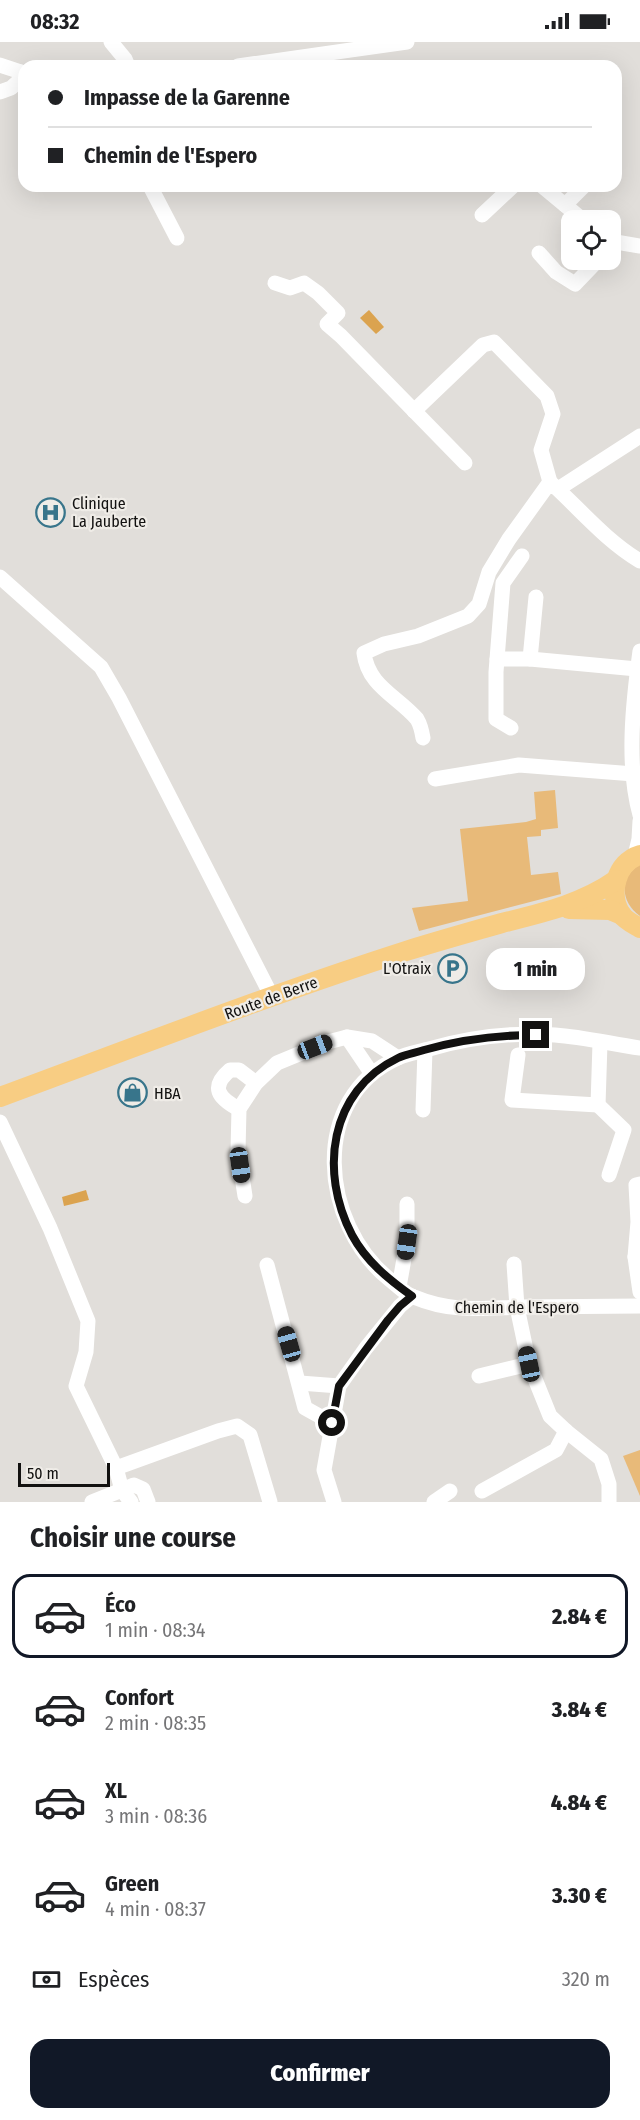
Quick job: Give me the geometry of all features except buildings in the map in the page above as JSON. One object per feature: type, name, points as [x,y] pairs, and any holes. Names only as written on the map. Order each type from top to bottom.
[{"type":"main road","points":[[638,856],[623,866],[616,880],[614,892],[616,904],[622,915],[630,923],[640,928]]},
{"type":"main road","name":"Route de Berre","points":[[0,1097],[405,951],[545,912],[596,893],[616,880]]},
{"type":"main road","name":"Route de Berre","points":[[545,912],[574,909],[610,910],[622,915]]},
{"type":"street","points":[[111,42],[125,60]]},
{"type":"street","points":[[280,60],[407,42]]},
{"type":"street","points":[[0,65],[18,71]]},
{"type":"street","points":[[0,92],[11,88],[18,82]]},
{"type":"street","points":[[153,192],[177,238]]},
{"type":"street","points":[[482,215],[507,192]]},
{"type":"street","points":[[549,192],[571,210]]},
{"type":"street","points":[[565,205],[578,192]]},
{"type":"street","points":[[621,243],[640,246]]},
{"type":"street","points":[[539,253],[556,273],[575,284],[588,270]]},
{"type":"street","points":[[276,283],[290,288],[304,283],[318,293],[338,313],[327,324],[465,463]]},
{"type":"street","points":[[414,411],[483,345],[494,342],[547,396],[553,414],[541,450],[554,486],[591,523],[622,550],[640,561]]},
{"type":"street","points":[[423,738],[418,721],[375,682],[365,665],[364,653],[384,644],[418,636],[468,616],[479,604],[489,572],[509,539],[554,486],[640,436]]},
{"type":"street","points":[[511,728],[496,719],[497,659],[503,583],[522,556]]},
{"type":"street","points":[[0,577],[101,667],[124,707],[272,998]]},
{"type":"street","points":[[530,659],[536,597]]},
{"type":"street","points":[[640,651],[637,669],[634,774],[635,799],[640,815]]},
{"type":"street","points":[[497,659],[530,659],[637,669]]},
{"type":"street","points":[[435,779],[519,765],[634,774]]},
{"type":"street","points":[[638,856],[640,821]]},
{"type":"street","name":"Chemin de l'Espero","points":[[640,1048],[555,1035],[480,1036],[398,1058],[372,1074],[351,1097],[338,1124],[334,1167],[341,1210],[352,1235],[372,1263],[406,1292],[458,1309],[640,1306]]},
{"type":"street","points":[[244,1196],[238,1151],[238,1109],[256,1083],[277,1063],[328,1042],[347,1037],[372,1041],[398,1058]]},
{"type":"street","points":[[347,1037],[372,1074]]},
{"type":"street","points":[[598,1105],[600,1043]]},
{"type":"street","points":[[423,1110],[425,1050]]},
{"type":"street","points":[[518,1055],[512,1100],[598,1105],[624,1130],[609,1175]]},
{"type":"street","points":[[238,1109],[220,1095],[218,1087],[221,1077],[230,1070],[239,1070],[256,1083]]},
{"type":"street","points":[[0,1122],[50,1228],[88,1321],[86,1352],[76,1386],[127,1496]]},
{"type":"street","points":[[640,1184],[636,1185],[640,1292]]},
{"type":"street","points":[[334,1502],[324,1470],[339,1386],[393,1314],[406,1292],[407,1204]]},
{"type":"street","points":[[514,1264],[517,1307],[529,1364],[550,1416],[601,1459],[609,1484],[609,1502]]},
{"type":"street","points":[[267,1265],[305,1408],[332,1423]]},
{"type":"street","points":[[479,1376],[529,1364]]},
{"type":"street","points":[[300,1383],[339,1386]]},
{"type":"street","points":[[116,1468],[237,1426],[250,1435],[270,1502]]},
{"type":"street","points":[[482,1491],[555,1450],[566,1431]]},
{"type":"street","points":[[92,1502],[127,1496],[134,1485],[143,1489],[148,1502]]},
{"type":"street","points":[[434,1502],[450,1491]]},
{"type":"shaded area","points":[[369,310],[384,327],[376,334],[360,318]]},
{"type":"shaded area","points":[[555,790],[558,828],[541,830],[541,836],[527,837],[531,875],[558,872],[561,894],[419,931],[412,908],[468,901],[460,829],[536,819],[534,792]]},
{"type":"shaded area","points":[[640,864],[640,916],[629,904],[625,882],[633,869]]},
{"type":"shaded area","points":[[86,1190],[89,1200],[64,1206],[62,1197]]},
{"type":"shaded area","points":[[640,1450],[640,1496],[623,1456]]},
{"type":"place","name":"Clinique La Jauberte","points":[[51,512]]},
{"type":"place","name":"L'Otraix","points":[[452,968]]},
{"type":"place","name":"HBA","points":[[133,1093]]},
{"type":"route","points":[[332,1423],[339,1386],[388,1320],[412,1296],[372,1263],[352,1235],[341,1210],[336,1189],[335,1146],[338,1124],[351,1097],[372,1074],[398,1058],[480,1036],[536,1035]]}]
